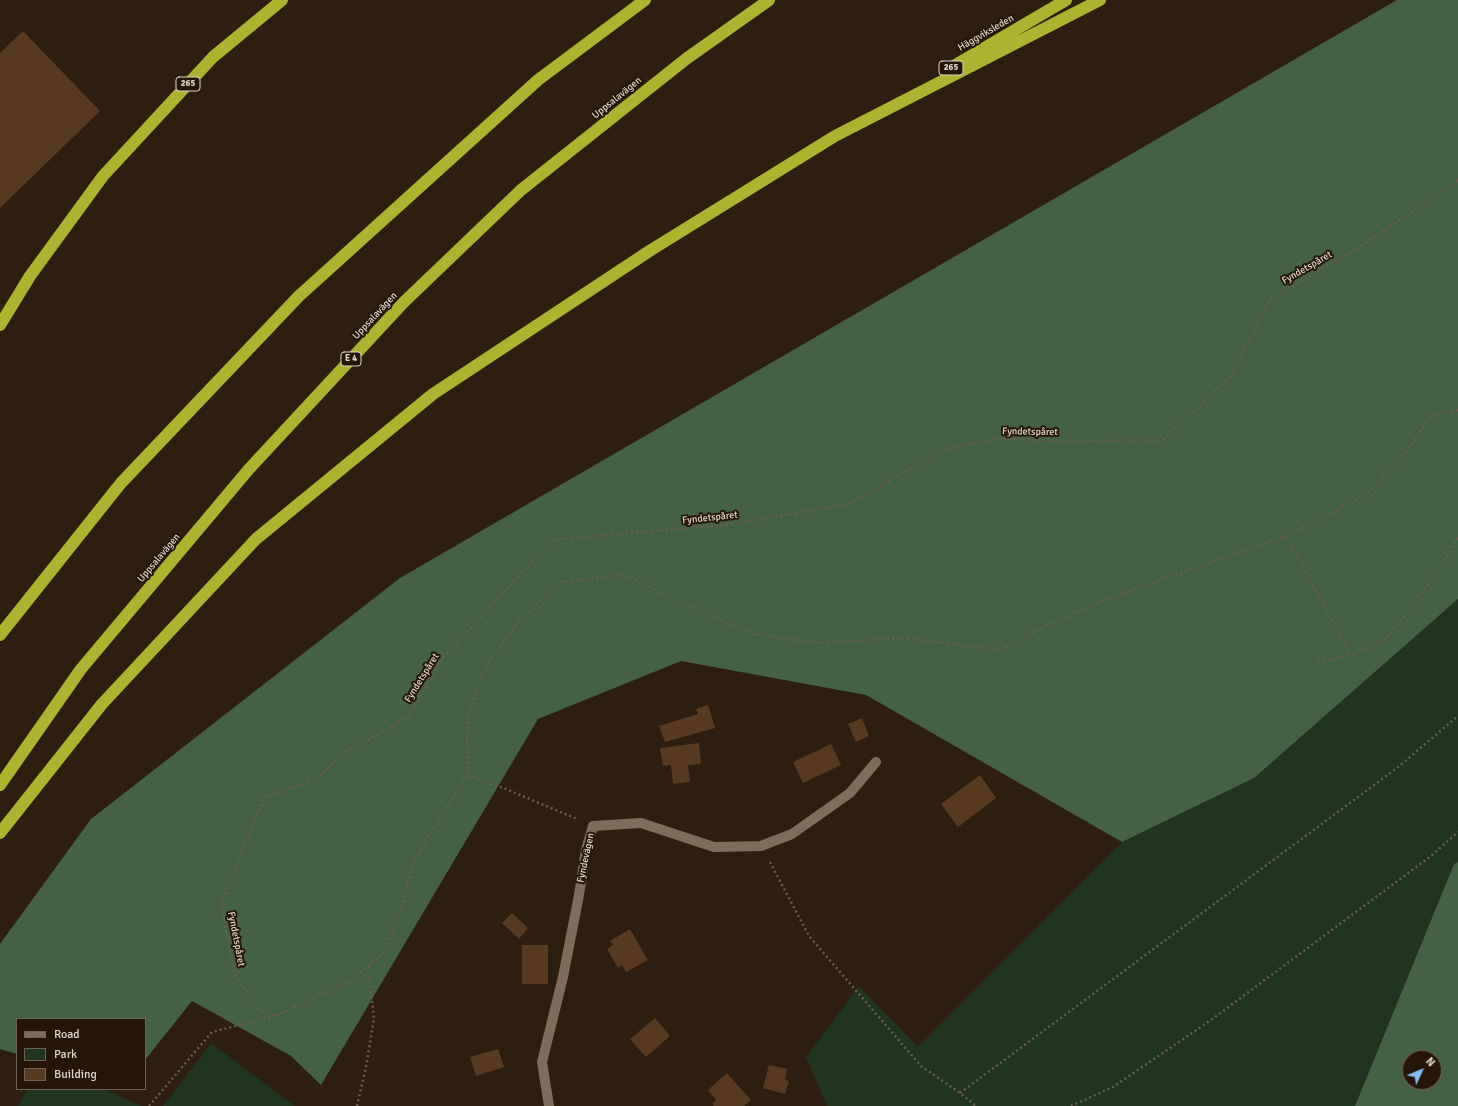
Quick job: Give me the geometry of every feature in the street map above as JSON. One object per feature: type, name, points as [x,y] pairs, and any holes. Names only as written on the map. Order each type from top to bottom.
[{"type":"highway","name":"265","points":[[0,325],[30,276],[103,176],[213,57],[282,0]]},
{"type":"highway","points":[[0,636],[121,483],[299,296],[538,80],[645,0]]},
{"type":"highway","name":"Uppsalavägen","points":[[0,785],[91,657],[249,469],[404,302],[521,190],[686,59],[770,0]]},
{"type":"highway","name":"Häggviksleden","points":[[835,136],[1066,0]]},
{"type":"highway","points":[[0,833],[102,704],[256,539],[433,394],[651,250],[835,136],[1100,0]]},
{"type":"street","name":"Fyndevägen","points":[[549,1106],[542,1062],[562,978],[579,895],[586,850],[593,826],[641,823],[714,847],[761,846],[792,834],[850,793],[876,762]]},
{"type":"path","name":"Fyndetspåret","points":[[275,1016],[259,1009],[235,974],[221,904],[264,797],[315,780],[346,752],[408,717],[443,658],[552,540],[733,524],[849,504],[945,449],[998,439],[1054,441],[1163,440],[1231,376],[1270,298],[1358,248],[1458,180]]},
{"type":"path","points":[[150,1106],[212,1032],[275,1016],[352,980],[386,950],[415,859],[467,775],[467,720],[486,666],[516,624],[558,582],[625,575],[673,599],[752,634],[817,643],[903,638],[1000,650],[1046,626],[1104,600],[1286,536],[1365,495],[1400,462],[1431,416],[1458,410]]},
{"type":"path","points":[[1286,536],[1351,655]]},
{"type":"path","points":[[1318,662],[1351,655],[1387,639],[1439,570],[1458,537]]},
{"type":"path","points":[[960,1093],[1398,768],[1458,716]]},
{"type":"path","points":[[467,775],[506,789],[593,826]]},
{"type":"path","points":[[1071,1106],[1113,1087],[1211,1020],[1431,856],[1458,832]]},
{"type":"path","points":[[761,846],[809,936],[920,1066],[960,1093],[976,1106]]},
{"type":"path","points":[[356,1106],[366,1067],[374,1018],[368,966]]},
{"type":"green space","points":[[1397,0],[1458,0],[1458,599],[1254,778],[1122,842],[866,695],[681,661],[538,719],[321,1085],[291,1056],[192,1001],[146,1059],[146,1018],[16,1018],[16,1054],[0,1049],[0,944],[91,819],[400,578]]},
{"type":"green space","points":[[1458,599],[1458,862],[1454,864],[1355,1106],[827,1106],[806,1057],[859,986],[918,1047],[1122,842],[1254,778]]},
{"type":"green space","points":[[1458,862],[1458,1106],[1355,1106],[1454,864]]},
{"type":"green space","points":[[211,1043],[295,1106],[163,1106]]},
{"type":"green space","points":[[26,1090],[106,1090],[141,1106],[18,1106]]},
{"type":"building","points":[[23,31],[100,111],[0,208],[0,53]]},
{"type":"building","points":[[708,705],[715,728],[665,742],[659,726],[698,714],[696,709]]},
{"type":"building","points":[[862,718],[869,736],[856,742],[848,724]]},
{"type":"building","points":[[699,743],[701,764],[688,765],[690,782],[673,784],[671,765],[663,766],[660,748]]},
{"type":"building","points":[[831,744],[841,765],[803,783],[793,762]]},
{"type":"building","points":[[980,775],[996,798],[958,827],[941,804]]},
{"type":"building","points":[[512,913],[528,928],[519,939],[502,923]]},
{"type":"building","points":[[630,929],[648,960],[626,972],[622,965],[618,968],[607,949],[613,945],[610,941]]},
{"type":"building","points":[[522,945],[548,945],[548,984],[522,984]]},
{"type":"building","points":[[655,1018],[670,1036],[646,1057],[630,1039]]},
{"type":"building","points":[[498,1049],[504,1067],[476,1076],[470,1057]]},
{"type":"building","points":[[769,1065],[787,1069],[785,1080],[789,1081],[785,1094],[763,1088]]},
{"type":"building","points":[[727,1073],[751,1100],[744,1106],[714,1106],[712,1104],[716,1100],[708,1090]]}]
